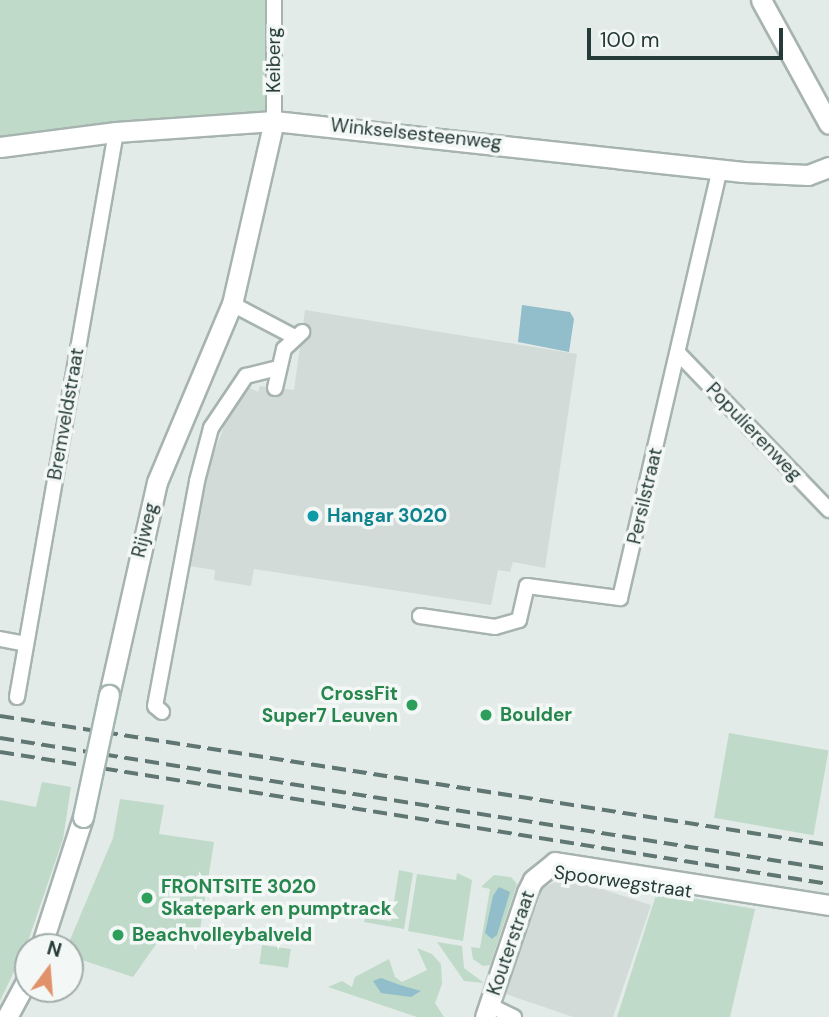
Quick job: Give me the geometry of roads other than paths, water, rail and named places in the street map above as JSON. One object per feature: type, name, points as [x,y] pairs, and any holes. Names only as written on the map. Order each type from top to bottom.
[{"type":"street","name":"Keiberg","points":[[274,0],[274,121]]},
{"type":"street","points":[[761,0],[829,124]]},
{"type":"street","name":"Winkselsesteenweg","points":[[0,147],[116,132],[274,121],[720,169],[808,174],[829,167]]},
{"type":"street","name":"Rijweg","points":[[46,933],[83,817],[157,482],[232,304],[274,121]]},
{"type":"street","name":"Bremveldstraat","points":[[17,697],[116,132]]},
{"type":"street","name":"Persilstraat","points":[[420,616],[495,627],[519,621],[527,586],[620,598],[720,169]]},
{"type":"street","points":[[232,304],[297,334],[278,368],[275,388]]},
{"type":"street","name":"Populierenweg","points":[[678,353],[829,510]]},
{"type":"street","points":[[162,712],[155,706],[197,481],[211,428],[246,376],[278,368]]},
{"type":"street","points":[[0,639],[26,644]]},
{"type":"street","name":"Spoorwegstraat","points":[[541,871],[555,862],[566,862],[829,905]]},
{"type":"street","name":"Spoorwegstraat","points":[[541,871],[564,870],[829,914]]},
{"type":"street","name":"Kouterstraat","points":[[487,1011],[527,892],[541,871]]},
{"type":"street","points":[[487,1011],[514,1017]]},
{"type":"water","points":[[522,305],[570,312],[574,319],[569,352],[518,342]]},
{"type":"water","points":[[499,887],[510,892],[497,935],[492,939],[485,933],[493,896]]},
{"type":"water","points":[[381,978],[421,991],[411,997],[381,993],[373,981]]},
{"type":"railway","points":[[0,716],[829,845]]},
{"type":"railway","points":[[0,738],[829,869]]},
{"type":"railway","points":[[0,752],[829,884]]},
{"type":"place","name":"Hangar 3020","points":[[313,516]]},
{"type":"place","name":"CrossFit Super7 Leuven","points":[[412,705]]},
{"type":"place","name":"Boulder","points":[[486,715]]},
{"type":"place","name":"FRONTSITE 3020 Skatepark en pumptrack","points":[[147,898]]},
{"type":"place","name":"Beachvolleybalveld","points":[[118,935]]}]
